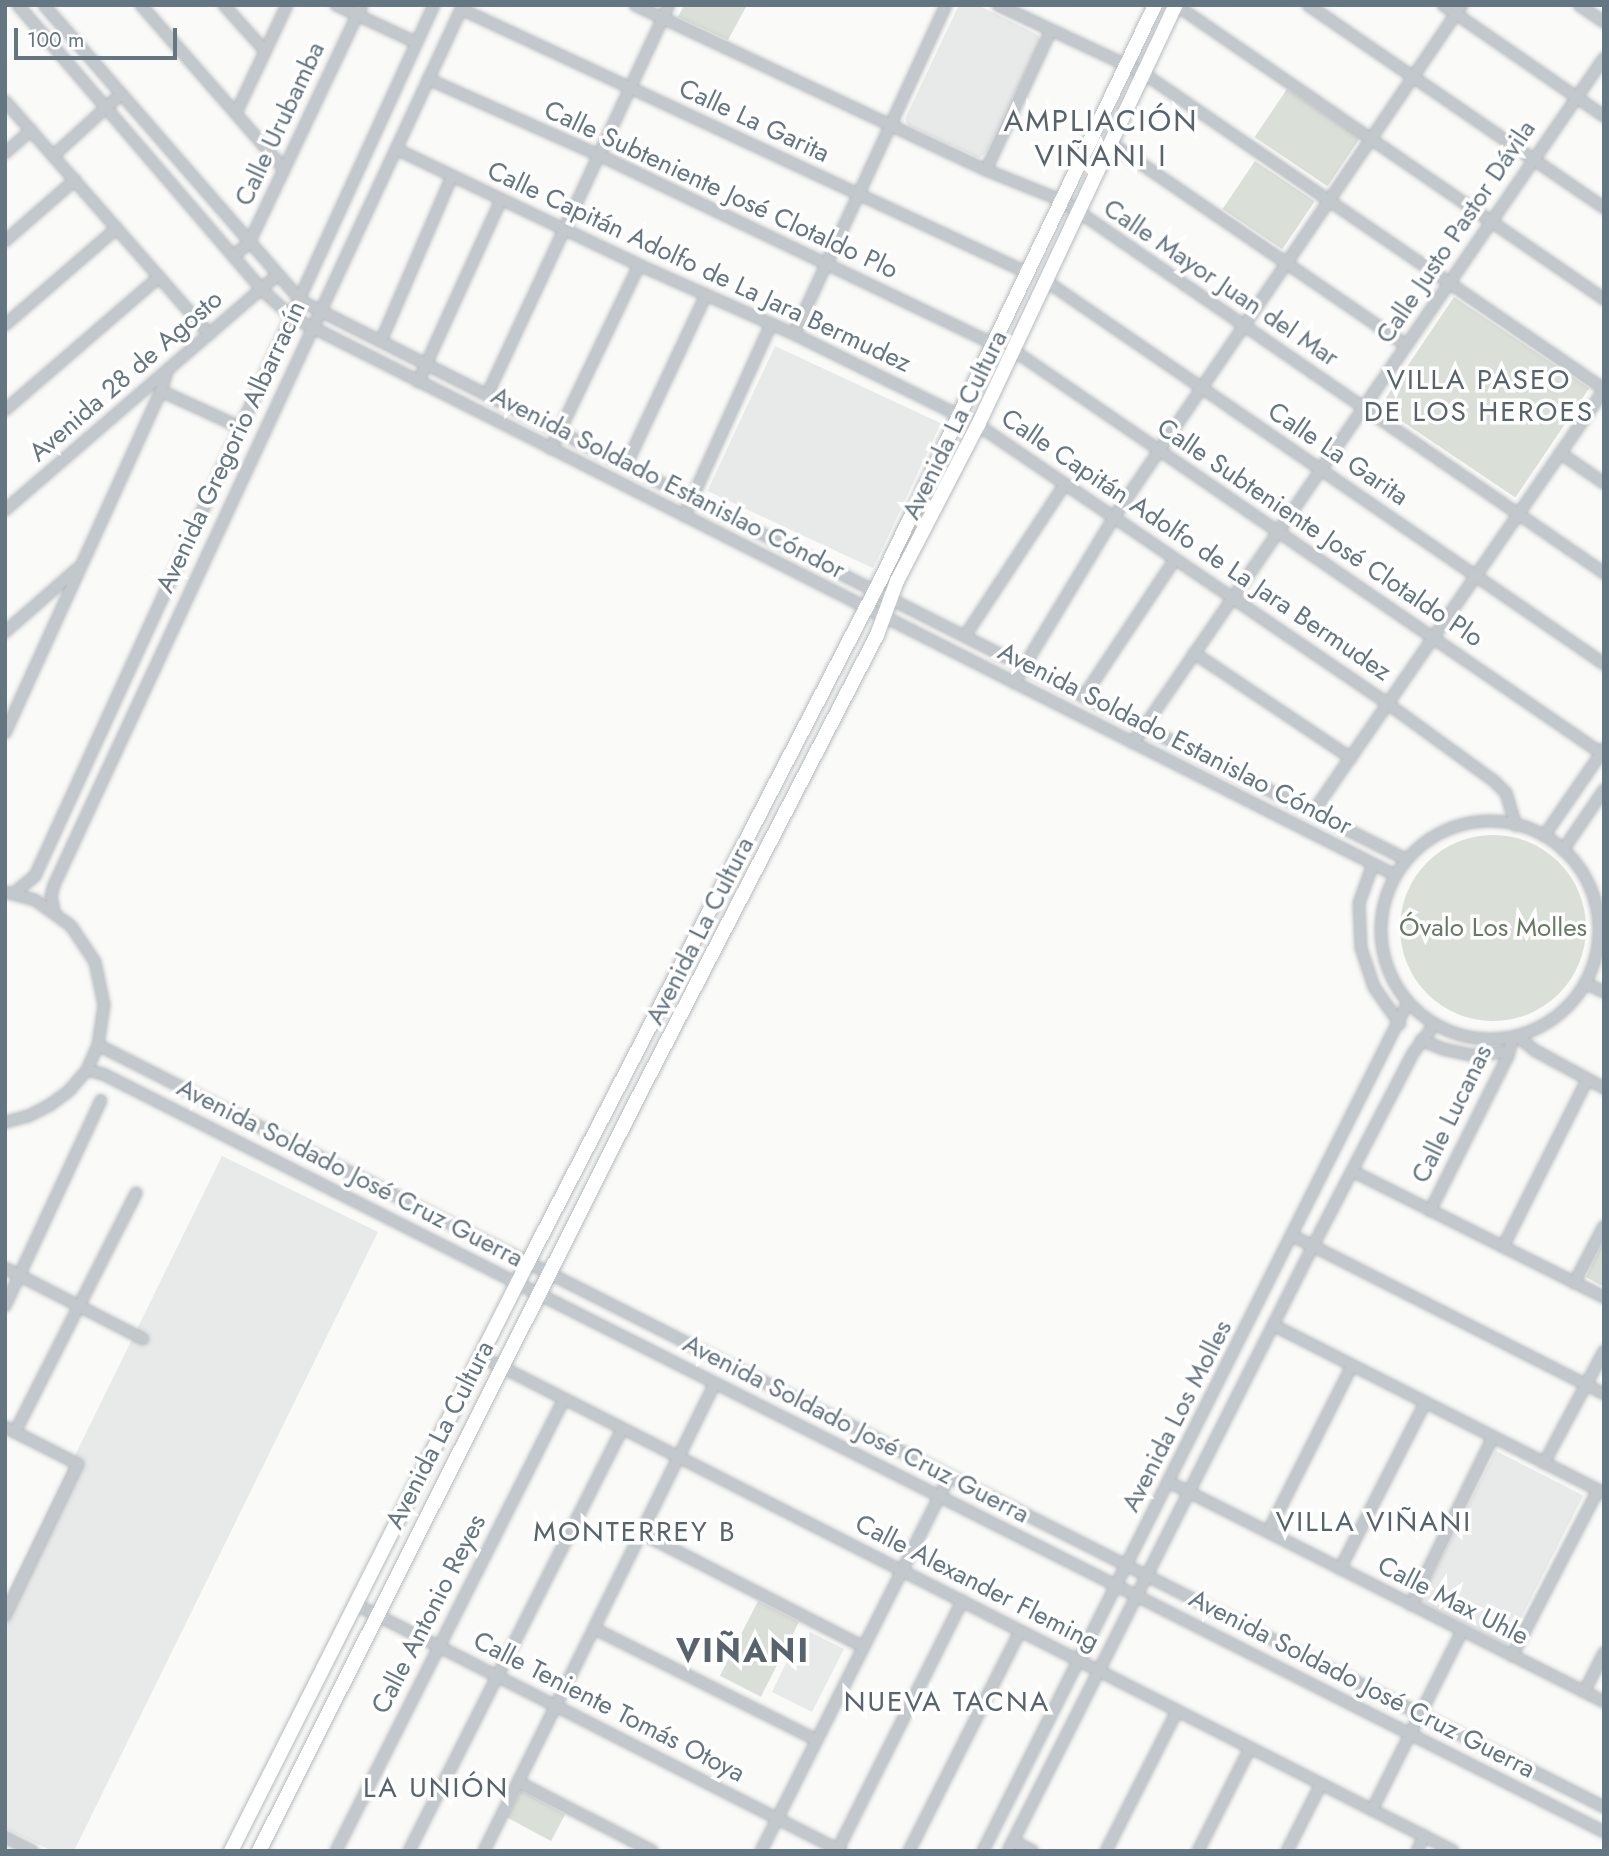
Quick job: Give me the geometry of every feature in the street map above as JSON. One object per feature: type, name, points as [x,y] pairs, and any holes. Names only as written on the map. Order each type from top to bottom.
[{"type":"main road","name":"Avenida La Cultura","points":[[231,1851],[517,1283],[875,591],[1155,5]]},
{"type":"main road","name":"Avenida La Cultura","points":[[259,1851],[884,617],[978,425],[1176,5]]},
{"type":"main road","points":[[696,938],[716,948]]},
{"type":"street","name":"Avenida Soldado Estanislao Cóndor","points":[[18,5],[261,289],[292,317],[1395,876]]},
{"type":"street","name":"Avenida Soldado Estanislao Cóndor","points":[[44,5],[301,301],[1406,860]]},
{"type":"street","points":[[141,5],[284,169]]},
{"type":"street","points":[[224,5],[265,51]]},
{"type":"street","points":[[236,113],[287,5]]},
{"type":"street","points":[[336,5],[359,10],[416,43]]},
{"type":"street","name":"Avenida Gregorio Albarracín","points":[[10,892],[35,876],[301,301],[434,5]]},
{"type":"street","name":"Calle Mayor Juan del Mar","points":[[635,5],[986,170],[1063,201],[1604,573]]},
{"type":"street","points":[[487,394],[669,5]]},
{"type":"street","points":[[794,334],[946,5]]},
{"type":"street","points":[[998,5],[1143,73],[1604,389],[1313,812]]},
{"type":"street","points":[[1176,5],[1604,299]]},
{"type":"street","points":[[1308,5],[1604,208]]},
{"type":"street","points":[[1443,5],[1459,10],[1604,116]]},
{"type":"street","points":[[1579,5],[1604,22]]},
{"type":"street","name":"Avenida Gregorio Albarracín","points":[[54,911],[51,895],[54,885],[462,7]]},
{"type":"street","name":"Calle La Garita","points":[[462,7],[630,88],[1028,272]]},
{"type":"street","name":"Calle Urubamba","points":[[233,256],[249,243],[359,10]]},
{"type":"street","points":[[1014,683],[1114,517],[1331,202],[1459,10]]},
{"type":"street","points":[[986,170],[1051,30]]},
{"type":"street","name":"Calle Justo Pastor Dávila","points":[[1133,743],[1604,58]]},
{"type":"street","name":"Calle Subteniente José Clotaldo Plo","points":[[428,79],[599,155],[994,344]]},
{"type":"street","points":[[53,156],[121,94]]},
{"type":"street","points":[[5,101],[209,334]]},
{"type":"street","points":[[5,153],[31,130]]},
{"type":"street","points":[[1111,143],[1406,345]]},
{"type":"street","name":"Calle Capitán Adolfo de La Jara Bermudez","points":[[396,149],[639,265],[794,334],[978,425],[1388,704],[1494,781],[1506,793],[1516,825]]},
{"type":"street","points":[[381,341],[452,176]]},
{"type":"street","points":[[5,241],[75,180]]},
{"type":"street","points":[[418,382],[501,200]]},
{"type":"street","points":[[5,325],[117,228]]},
{"type":"street","points":[[551,449],[639,265]]},
{"type":"street","name":"Avenida 28 de Agosto","points":[[7,504],[277,275]]},
{"type":"street","points":[[5,410],[159,277]]},
{"type":"street","name":"Calle La Garita","points":[[1046,281],[1604,664]]},
{"type":"street","points":[[626,465],[706,295]]},
{"type":"street","points":[[684,516],[771,324]]},
{"type":"street","name":"Calle Subteniente José Clotaldo Plo","points":[[1013,351],[1602,751]]},
{"type":"street","points":[[5,733],[161,391],[168,370]]},
{"type":"street","points":[[161,391],[242,428]]},
{"type":"street","points":[[1560,453],[1604,483]]},
{"type":"street","points":[[965,636],[1065,484]]},
{"type":"street","points":[[1084,696],[1175,559]]},
{"type":"street","points":[[5,632],[82,565]]},
{"type":"street","points":[[1195,653],[1351,758]]},
{"type":"street","points":[[1544,836],[1602,751]]},
{"type":"street","points":[[1563,850],[1604,790]]},
{"type":"street","points":[[1486,822],[1516,825],[1544,836],[1563,850],[1587,882],[1600,911],[1599,963],[1570,1004],[1549,1021],[1515,1036],[1473,1037],[1435,1024],[1408,1002],[1392,978],[1383,951],[1381,925],[1385,899],[1395,876],[1406,860],[1429,840],[1456,827],[1486,822]]},
{"type":"street","points":[[1373,864],[1359,903],[1363,958],[1374,987],[1400,1024]]},
{"type":"street","points":[[5,1122],[28,1116],[50,1105],[69,1090],[87,1070],[98,1045],[104,1005],[95,962],[85,943],[54,911],[10,892]]},
{"type":"street","points":[[1363,958],[1383,951]]},
{"type":"street","points":[[1585,983],[1604,992]]},
{"type":"street","name":"Avenida Los Molles","points":[[983,1851],[1400,1024],[1408,1002]]},
{"type":"street","name":"Avenida Los Molles","points":[[1011,1846],[1313,1246],[1421,1040],[1435,1024]]},
{"type":"street","points":[[1515,1036],[1534,1051],[1604,1088]]},
{"type":"street","name":"Calle Lucanas","points":[[1430,1211],[1515,1036]]},
{"type":"street","points":[[1421,1040],[1443,1049],[1472,1055],[1509,1052]]},
{"type":"street","name":"Avenida Soldado José Cruz Guerra","points":[[98,1045],[1604,1807]]},
{"type":"street","name":"Avenida Soldado José Cruz Guerra","points":[[87,1070],[103,1074],[1604,1832]]},
{"type":"street","points":[[1503,1247],[1587,1080]]},
{"type":"street","points":[[5,1306],[101,1100]]},
{"type":"street","points":[[1352,1171],[1604,1297]]},
{"type":"street","points":[[5,1616],[78,1464],[10,1430],[79,1306],[136,1193]]},
{"type":"street","points":[[1574,1283],[1604,1226]]},
{"type":"street","points":[[1293,1236],[1604,1394]]},
{"type":"street","points":[[5,1268],[143,1339]]},
{"type":"street","points":[[1273,1325],[1601,1491],[1512,1656]]},
{"type":"street","points":[[1544,1463],[1604,1351]]},
{"type":"street","name":"Calle Alexander Fleming","points":[[480,1356],[1452,1851]]},
{"type":"street","points":[[1268,1532],[1352,1366]]},
{"type":"street","points":[[484,1851],[681,1458],[715,1383]]},
{"type":"street","name":"Calle Antonio Reyes","points":[[336,1851],[564,1399]]},
{"type":"street","points":[[1340,1569],[1425,1403]]},
{"type":"street","points":[[409,1851],[622,1429]]},
{"type":"street","points":[[1411,1605],[1493,1437]]},
{"type":"street","points":[[761,1851],[949,1477]]},
{"type":"street","name":"Calle Max Uhle","points":[[1169,1482],[1604,1702]]},
{"type":"street","points":[[642,1534],[864,1647]]},
{"type":"street","points":[[838,1850],[962,1601]]},
{"type":"street","name":"Calle Teniente Tomás Otoya","points":[[355,1604],[838,1850]]},
{"type":"street","points":[[595,1629],[817,1740]]},
{"type":"street","points":[[909,1851],[1020,1631]]},
{"type":"street","points":[[1371,1810],[1462,1631]]},
{"type":"street","points":[[1584,1692],[1604,1653]]},
{"type":"street","points":[[1107,1851],[1177,1711]]},
{"type":"street","points":[[1198,1851],[1250,1748]]},
{"type":"street","points":[[518,1782],[652,1851]]},
{"type":"street","points":[[1287,1851],[1321,1784]]},
{"type":"street","points":[[1417,1851],[1424,1836]]},
{"type":"street","points":[[5,1837],[33,1851]]},
{"type":"street","points":[[1011,1846],[1033,1851]]},
{"type":"shaded area","points":[[959,5],[978,5],[1038,35],[1040,40],[985,154],[979,158],[908,125],[905,119]]},
{"type":"shaded area","points":[[775,346],[941,423],[873,568],[707,491]]},
{"type":"shaded area","points":[[222,1156],[378,1232],[74,1851],[52,1851],[5,1828],[5,1598]]},
{"type":"shaded area","points":[[1496,1451],[1583,1495],[1507,1645],[1420,1601]]},
{"type":"shaded area","points":[[810,1632],[844,1649],[812,1712],[772,1692],[788,1659],[795,1662]]},
{"type":"green space","points":[[684,5],[747,5],[728,40],[678,17]]},
{"type":"green space","points":[[1287,89],[1360,138],[1328,186],[1255,137]]},
{"type":"green space","points":[[1255,161],[1315,201],[1282,249],[1223,209]]},
{"type":"green space","points":[[1454,297],[1589,388],[1515,498],[1380,406]]},
{"type":"green space","name":"Óvalo Los Molles","points":[[1493,835],[1528,842],[1559,862],[1579,893],[1586,928],[1579,963],[1559,994],[1528,1014],[1493,1021],[1458,1014],[1427,994],[1407,963],[1400,928],[1407,893],[1427,862],[1458,842]]},
{"type":"green space","points":[[1604,1240],[1604,1287],[1586,1277]]},
{"type":"green space","points":[[758,1601],[799,1622],[761,1697],[720,1676]]},
{"type":"green space","points":[[521,1791],[565,1814],[551,1841],[507,1817]]},
{"type":"district","name":"AMPLIACIÓN VIÑANI I","points":[[1101,138]]},
{"type":"district","name":"VILLA PASEO DE LOS HEROES","points":[[1479,396]]},
{"type":"district","name":"VILLA VIÑANI","points":[[1374,1522]]},
{"type":"district","name":"MONTERREY B","points":[[635,1532]]},
{"type":"district","name":"VIÑANI","points":[[743,1651]]},
{"type":"district","name":"NUEVA TACNA","points":[[947,1702]]},
{"type":"district","name":"LA UNIÓN","points":[[436,1788]]}]
